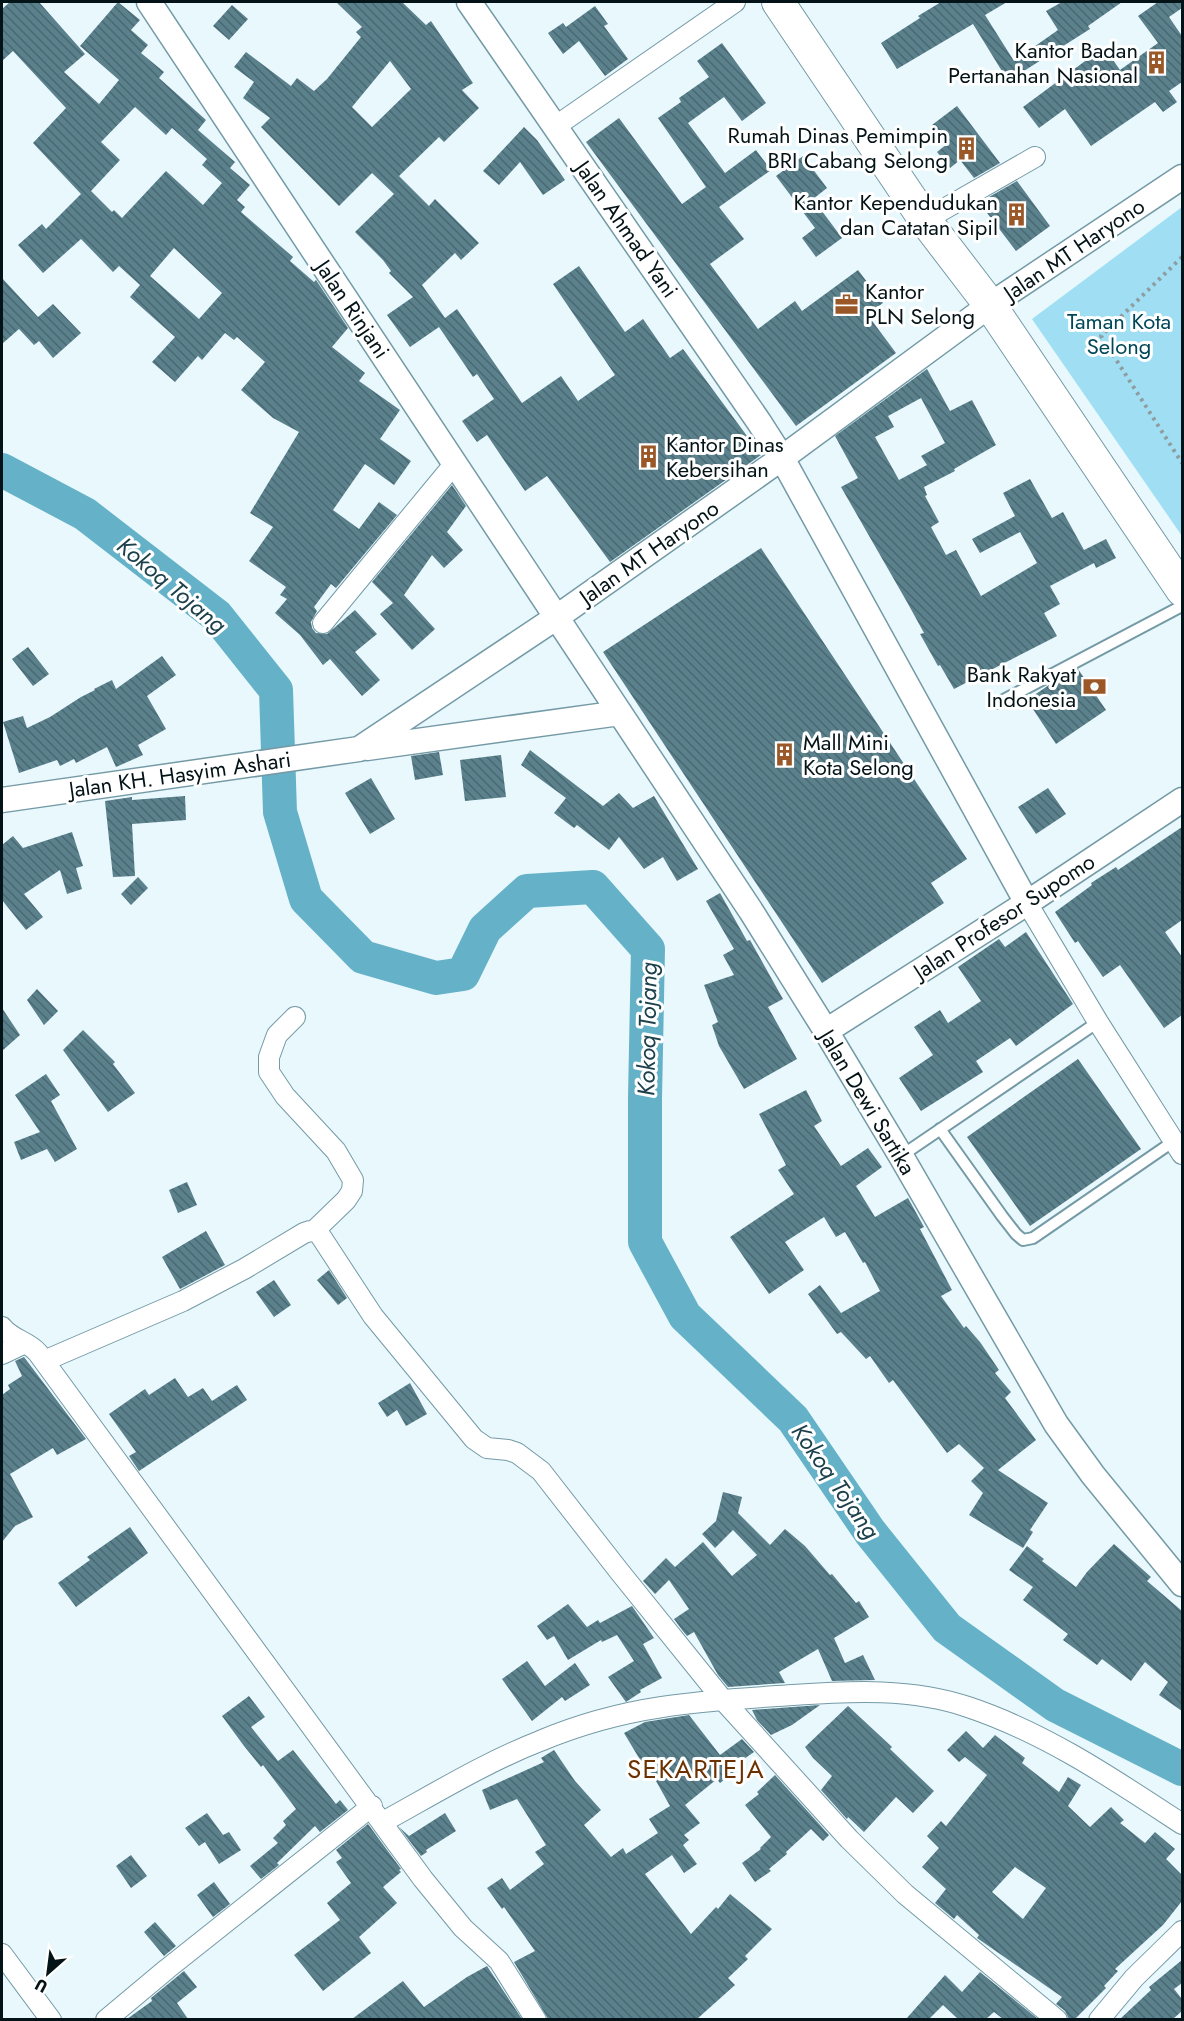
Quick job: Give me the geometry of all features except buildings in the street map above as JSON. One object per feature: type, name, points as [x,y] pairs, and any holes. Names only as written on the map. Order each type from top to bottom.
[{"type":"main road","points":[[778,2],[925,220],[990,305],[1182,590]]},
{"type":"street","name":"Jalan Rinjani","points":[[149,2],[557,617]]},
{"type":"street","name":"Jalan Ahmad Yani","points":[[469,2],[782,458],[1027,903]]},
{"type":"street","points":[[556,126],[735,2]]},
{"type":"street","points":[[925,220],[1035,157]]},
{"type":"street","name":"Jalan MT Haryono","points":[[557,617],[782,458],[990,305],[1182,177]]},
{"type":"street","points":[[323,623],[455,462]]},
{"type":"street","name":"Jalan Dewi Sartika","points":[[557,617],[751,911],[826,1031],[1056,1424],[1093,1475],[1182,1584]]},
{"type":"street","name":"Jalan KH. Hasyim Ashari","points":[[359,749],[557,617]]},
{"type":"street","name":"Jalan KH. Hasyim Ashari","points":[[2,800],[330,752],[620,713]]},
{"type":"street","name":"Jalan Profesor Supomo","points":[[826,1031],[1027,903],[1182,800]]},
{"type":"street","points":[[1027,903],[1098,1022],[1178,1148]]},
{"type":"street","points":[[44,1361],[183,1301],[244,1269],[304,1233],[314,1231],[346,1200],[352,1191],[352,1180],[336,1151],[285,1096],[269,1072],[269,1057],[277,1035],[295,1017]]},
{"type":"street","points":[[314,1231],[321,1236],[373,1316],[474,1439],[487,1448],[517,1453],[541,1471],[723,1700],[849,1839],[905,1894],[1057,2019]]},
{"type":"street","points":[[2,1327],[8,1335],[34,1349],[44,1361],[450,1914],[499,1961],[536,2019]]},
{"type":"street","points":[[2,1354],[25,1343]]},
{"type":"street","points":[[106,2019],[377,1814],[465,1777],[540,1741],[603,1720],[661,1707],[723,1700],[880,1692],[921,1695],[966,1706],[1009,1722],[1131,1791],[1182,1824]]},
{"type":"street","points":[[1099,2019],[1134,1978],[1182,1931]]},
{"type":"street","points":[[2,1953],[51,2019]]},
{"type":"lane","points":[[998,703],[1182,606]]},
{"type":"lane","points":[[901,1156],[1098,1022]]},
{"type":"lane","points":[[940,1129],[1002,1216],[1023,1240],[1033,1238],[1178,1148]]},
{"type":"path","points":[[1182,257],[1101,336],[1182,463]]},
{"type":"green space","name":"Taman Kota Selong","points":[[1182,207],[1182,536],[1032,319]]},
{"type":"waterway","name":"Kokoq Tojang","points":[[2,470],[85,514],[217,616],[276,690],[280,812],[306,899],[363,957],[436,978],[463,974],[485,929],[527,891],[593,887],[648,949],[645,1242],[685,1316],[793,1419],[870,1532],[947,1628],[1055,1705],[1182,1769]]},
{"type":"place","name":"Kantor Badan Pertanahan Nasional","points":[[1156,63]]},
{"type":"place","name":"Rumah Dinas Pemimpin BRI Cabang Selong","points":[[966,148]]},
{"type":"place","name":"Kantor Kependudukan dan Catatan Sipil","points":[[1016,215]]},
{"type":"place","name":"Kantor PLN Selong","points":[[847,304]]},
{"type":"place","name":"Kantor Dinas Kebersihan","points":[[648,457]]},
{"type":"place","name":"Bank Rakyat Indonesia","points":[[1094,687]]},
{"type":"place","name":"Mall Mini Kota Selong","points":[[785,755]]},
{"type":"district","name":"SEKARTEJA","points":[[696,1769]]}]
